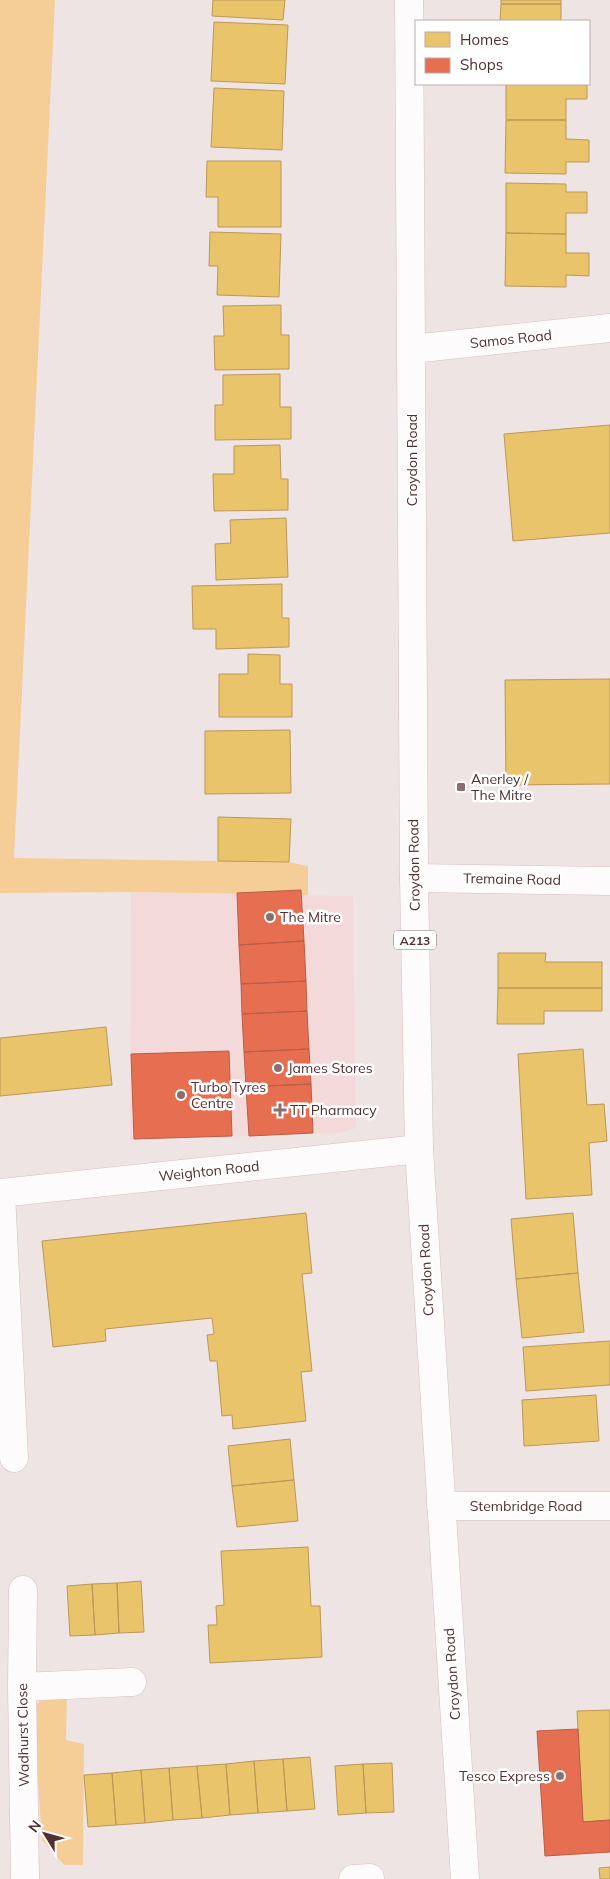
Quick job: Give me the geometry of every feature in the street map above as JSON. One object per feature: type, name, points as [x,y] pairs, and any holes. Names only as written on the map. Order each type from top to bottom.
[{"type":"main road","name":"Croydon Road","points":[[410,0],[414,878],[419,1149],[465,1879]]},
{"type":"main road","name":"Samos Road","points":[[412,349],[610,328]]},
{"type":"main road","name":"Tremaine Road","points":[[414,878],[610,881]]},
{"type":"main road","name":"Weighton Road","points":[[0,1193],[419,1149]]},
{"type":"main road","points":[[0,1193],[14,1458]]},
{"type":"main road","name":"Stembridge Road","points":[[441,1506],[610,1506]]},
{"type":"main road","name":"Wadhurst Close","points":[[23,1590],[22,1687],[25,1879]]},
{"type":"main road","points":[[22,1687],[132,1682]]},
{"type":"shaded area","points":[[0,0],[55,0],[14,858],[289,862],[308,866],[308,895],[131,892],[0,893]]},
{"type":"shaded area","points":[[131,892],[353,896],[356,1128],[340,1133],[130,1140]]},
{"type":"shaded area","points":[[45,1696],[67,1697],[66,1740],[84,1744],[83,1865],[64,1865],[42,1840],[33,1708]]},
{"type":"building: Homes","points":[[213,0],[285,0],[283,20],[212,16]]},
{"type":"building: Homes","points":[[501,0],[561,0],[561,4],[501,4]]},
{"type":"building: Homes","points":[[501,4],[561,4],[561,20],[500,20]]},
{"type":"building: Homes","points":[[214,22],[288,25],[285,84],[211,81]]},
{"type":"building: Homes","points":[[506,85],[587,85],[587,99],[566,99],[566,120],[506,120]]},
{"type":"building: Homes","points":[[214,88],[284,91],[282,150],[211,147]]},
{"type":"building: Homes","points":[[506,120],[566,120],[566,139],[589,140],[589,162],[566,162],[566,174],[505,173]]},
{"type":"building: Homes","points":[[207,161],[281,161],[281,227],[218,227],[218,197],[206,197]]},
{"type":"building: Homes","points":[[506,183],[566,184],[566,192],[587,192],[587,213],[566,213],[566,234],[506,233]]},
{"type":"building: Homes","points":[[210,232],[281,234],[279,297],[217,295],[218,266],[209,266]]},
{"type":"building: Homes","points":[[506,233],[566,234],[566,253],[589,253],[589,276],[566,275],[566,287],[505,286]]},
{"type":"building: Homes","points":[[281,305],[281,335],[289,335],[289,369],[215,370],[214,336],[224,336],[223,306]]},
{"type":"building: Homes","points":[[280,374],[280,407],[291,407],[291,439],[215,440],[215,405],[223,405],[223,375]]},
{"type":"building: Homes","points":[[610,425],[610,533],[513,541],[504,434]]},
{"type":"building: Homes","points":[[280,445],[281,479],[288,479],[288,510],[214,511],[213,474],[234,474],[234,446]]},
{"type":"building: Homes","points":[[286,518],[288,577],[216,580],[215,544],[231,543],[230,520]]},
{"type":"building: Homes","points":[[282,584],[282,618],[289,618],[289,647],[216,649],[216,629],[193,629],[192,586]]},
{"type":"building: Homes","points":[[248,654],[280,655],[280,684],[292,684],[292,717],[219,717],[219,674],[248,674]]},
{"type":"building: Homes","points":[[610,679],[610,784],[506,785],[505,680]]},
{"type":"building: Homes","points":[[290,730],[291,793],[205,794],[205,731]]},
{"type":"building: Homes","points":[[218,817],[291,819],[289,862],[218,861]]},
{"type":"building: Homes","points":[[498,953],[546,953],[545,962],[602,962],[602,988],[498,988]]},
{"type":"building: Homes","points":[[498,988],[602,988],[602,1011],[544,1011],[544,1024],[497,1024]]},
{"type":"building: Homes","points":[[106,1027],[112,1085],[0,1096],[0,1038]]},
{"type":"building: Homes","points":[[583,1049],[587,1105],[604,1104],[607,1141],[589,1143],[592,1195],[526,1199],[518,1054]]},
{"type":"building: Homes","points":[[306,1213],[312,1273],[302,1274],[312,1371],[301,1372],[306,1421],[233,1429],[232,1415],[222,1416],[217,1361],[210,1361],[207,1335],[214,1334],[212,1318],[105,1329],[106,1341],[53,1347],[42,1241]]},
{"type":"building: Homes","points":[[573,1213],[578,1273],[516,1279],[511,1219]]},
{"type":"building: Homes","points":[[578,1273],[584,1332],[522,1338],[516,1279]]},
{"type":"building: Homes","points":[[610,1341],[610,1385],[526,1391],[523,1347]]},
{"type":"building: Homes","points":[[596,1395],[599,1441],[524,1446],[522,1400]]},
{"type":"building: Homes","points":[[290,1439],[294,1480],[232,1486],[228,1446]]},
{"type":"building: Homes","points":[[294,1480],[298,1521],[237,1527],[232,1486]]},
{"type":"building: Homes","points":[[308,1547],[311,1606],[320,1606],[322,1657],[210,1663],[208,1625],[217,1625],[216,1606],[224,1605],[221,1551]]},
{"type":"building: Homes","points":[[141,1581],[144,1632],[119,1633],[117,1583]]},
{"type":"building: Homes","points":[[117,1583],[119,1633],[95,1635],[92,1584]]},
{"type":"building: Homes","points":[[92,1584],[95,1635],[70,1636],[67,1586]]},
{"type":"building: Homes","points":[[610,1710],[610,1820],[583,1822],[577,1711]]},
{"type":"building: Homes","points":[[310,1757],[315,1809],[287,1811],[283,1759]]},
{"type":"building: Homes","points":[[283,1759],[287,1811],[258,1813],[254,1761]]},
{"type":"building: Homes","points":[[254,1761],[258,1813],[230,1815],[226,1764]]},
{"type":"building: Homes","points":[[392,1763],[394,1812],[366,1813],[363,1764]]},
{"type":"building: Homes","points":[[226,1764],[230,1815],[202,1818],[197,1766]]},
{"type":"building: Homes","points":[[363,1764],[366,1813],[338,1815],[335,1766]]},
{"type":"building: Homes","points":[[197,1766],[202,1818],[173,1820],[169,1768]]},
{"type":"building: Homes","points":[[169,1768],[173,1820],[145,1823],[141,1770]]},
{"type":"building: Homes","points":[[141,1770],[145,1823],[116,1825],[112,1773]]},
{"type":"building: Homes","points":[[112,1773],[116,1825],[88,1827],[84,1775]]},
{"type":"building: Homes","points":[[610,1867],[610,1879],[600,1879],[599,1868]]},
{"type":"building: Shops","name":"The Mitre","points":[[301,890],[304,941],[239,945],[237,893]]},
{"type":"building: Shops","points":[[304,941],[306,981],[241,984],[239,945]]},
{"type":"building: Shops","points":[[306,981],[307,1011],[242,1014],[241,984]]},
{"type":"building: Shops","points":[[307,1011],[309,1049],[244,1052],[242,1014]]},
{"type":"building: Shops","name":"James Stores","points":[[309,1049],[311,1084],[246,1087],[244,1052]]},
{"type":"building: Shops","name":"Turbo Tyres Centre","points":[[229,1051],[232,1136],[134,1139],[131,1054]]},
{"type":"building: Shops","name":"TT Pharmacy","points":[[311,1084],[313,1133],[249,1136],[246,1087]]},
{"type":"building: Shops","name":"Tesco Express","points":[[578,1729],[583,1822],[610,1820],[610,1852],[545,1856],[537,1731]]},
{"type":"place","name":"Anerley / The Mitre","points":[[461,787]]},
{"type":"place","name":"The Mitre","points":[[270,917]]},
{"type":"place","name":"James Stores","points":[[278,1068]]},
{"type":"place","name":"Turbo Tyres Centre","points":[[181,1095]]},
{"type":"place","name":"TT Pharmacy","points":[[280,1110]]},
{"type":"place","name":"Tesco Express","points":[[560,1776]]}]
